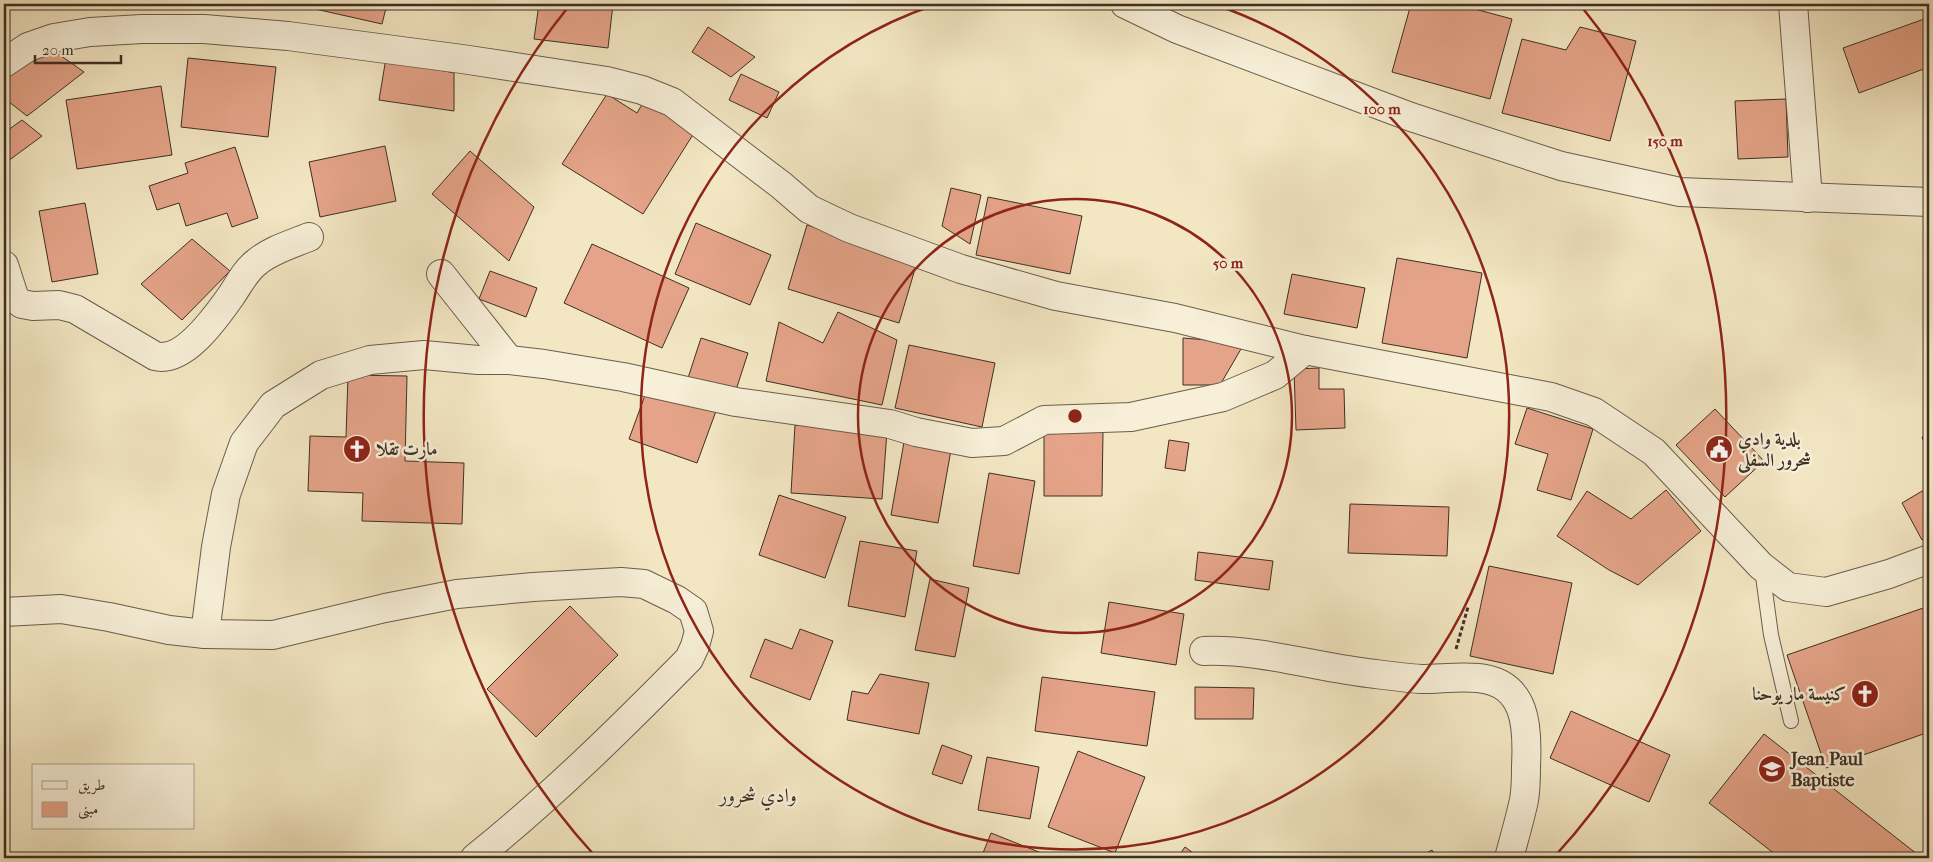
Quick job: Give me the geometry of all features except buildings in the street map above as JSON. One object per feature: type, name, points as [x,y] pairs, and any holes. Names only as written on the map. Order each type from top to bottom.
[{"type":"street","points":[[1125,4],[1177,29],[1411,117],[1561,166],[1680,192],[1929,202]]},
{"type":"street","points":[[1793,4],[1808,198]]},
{"type":"street","points":[[4,64],[28,47],[54,38],[142,29],[204,29],[288,36],[471,60],[607,81],[642,90],[672,102],[809,209],[849,228],[961,269],[1056,296],[1175,318],[1305,350],[1551,397],[1594,412],[1654,452],[1762,566],[1788,587],[1826,592],[1889,574],[1929,559]]},
{"type":"street","points":[[4,264],[15,300],[22,304],[33,306],[58,305],[75,309],[155,356],[164,359],[181,352],[199,337],[256,262],[277,250],[309,237]]},
{"type":"street","points":[[441,274],[509,360]]},
{"type":"street","points":[[205,634],[216,547],[226,494],[244,443],[273,405],[321,375],[370,360],[424,355],[478,360],[509,360],[623,377],[736,402],[890,424],[916,432],[972,443],[1004,441],[1044,420],[1131,417],[1223,397],[1275,374],[1305,350]]},
{"type":"street","points":[[4,612],[61,609],[205,634],[273,635],[385,608],[457,594],[621,582],[644,584],[677,600],[692,611],[699,631],[695,646],[688,659],[620,730],[517,825],[475,858]]},
{"type":"street","points":[[1204,651],[1237,652],[1287,658],[1374,674],[1420,679],[1479,678],[1498,684],[1511,693],[1523,710],[1526,728],[1524,798],[1508,858]]},
{"type":"lane","points":[[1762,566],[1771,635],[1791,721]]},
{"type":"path","points":[[1449,679],[1468,607]]},
{"type":"place","name":"مارت تقلا","points":[[357,449]]},
{"type":"place","name":"بلدية وادي شحرور السفلى","points":[[1719,449]]},
{"type":"place","name":"كنيسة مار يوحنا","points":[[1865,694]]},
{"type":"place","name":"Jean Paul Baptiste","points":[[1772,769]]},
{"type":"district","name":"وادي شحرور","points":[[758,795]]}]
